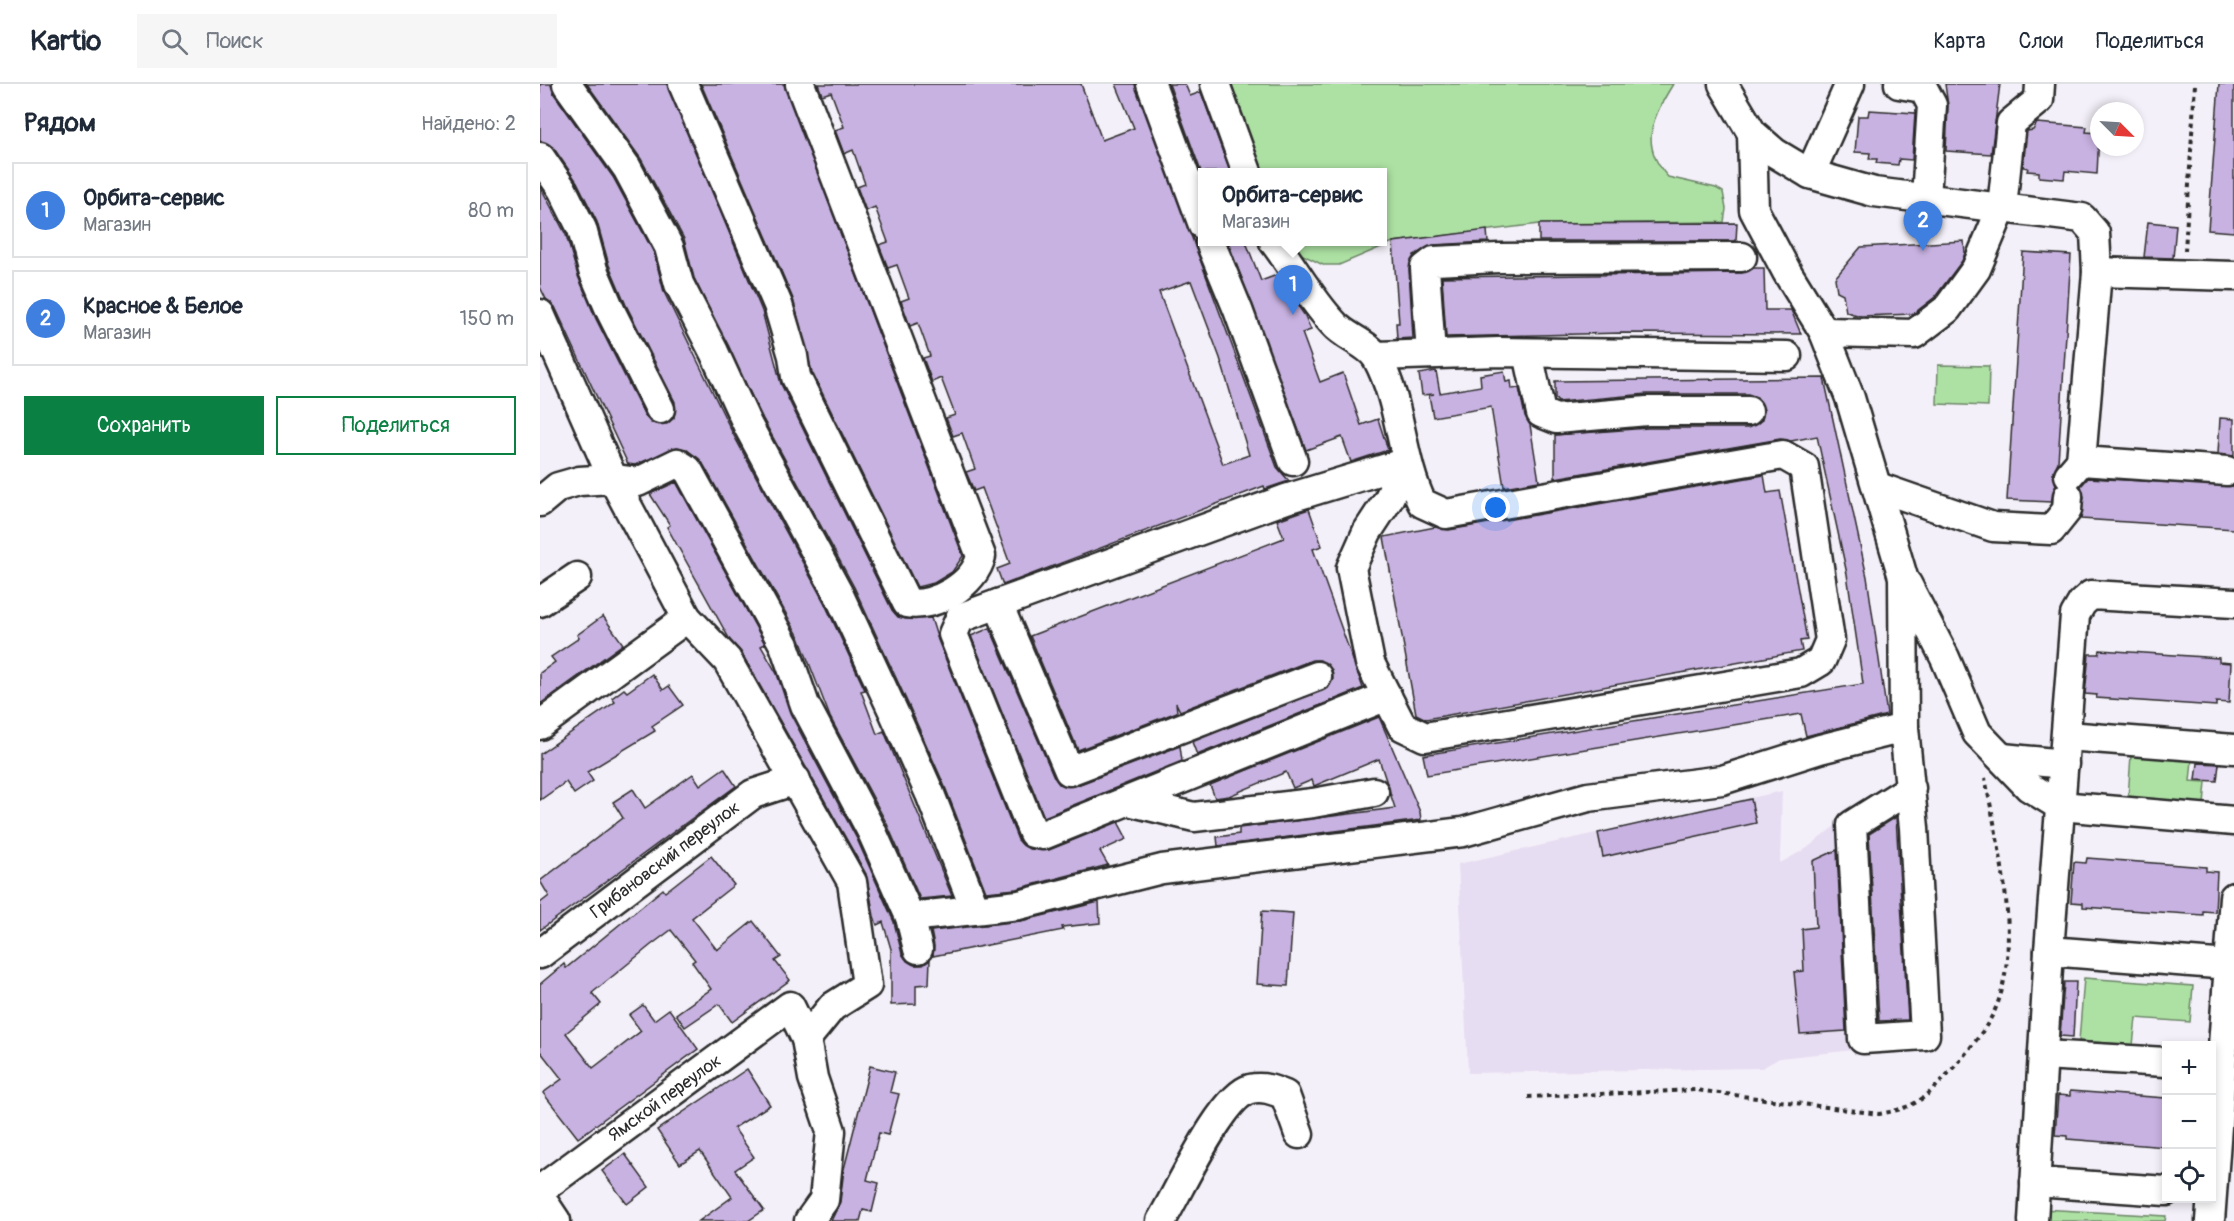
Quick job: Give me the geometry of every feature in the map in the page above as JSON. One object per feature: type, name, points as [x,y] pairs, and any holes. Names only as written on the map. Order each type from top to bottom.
[{"type":"street","points":[[567,84],[627,168],[669,247],[679,284],[748,426],[839,595],[894,713],[930,794],[975,909]]},
{"type":"street","points":[[683,84],[778,305],[793,356],[796,377],[907,603],[918,605],[962,587],[978,569],[981,556],[800,84]]},
{"type":"street","points":[[1151,84],[1198,211]]},
{"type":"street","points":[[1215,84],[1245,168]]},
{"type":"street","points":[[1723,84],[1752,133],[1775,153],[1810,174],[1874,192],[2082,218],[2095,233],[2097,272],[2072,480],[2067,510],[2051,530],[1993,527],[1878,487]]},
{"type":"street","points":[[1810,174],[1850,84]]},
{"type":"street","points":[[1899,84],[1923,88],[1932,105],[1926,198]]},
{"type":"street","points":[[1824,332],[1914,334],[1947,309],[1976,269],[2002,207],[2011,123],[2038,100],[2040,84]]},
{"type":"street","points":[[1752,133],[1754,210],[1787,272],[1824,332],[1850,398],[1904,577],[1945,658],[1977,733],[2030,787],[2060,806],[2234,821]]},
{"type":"street","points":[[540,157],[562,189],[582,229],[593,270],[611,312],[660,409]]},
{"type":"street","points":[[1212,246],[1293,461]]},
{"type":"street","points":[[1278,246],[1334,325],[1376,356],[1401,424],[1410,480],[1422,503],[1446,514],[1784,455],[1804,467],[1830,640],[1821,661],[1801,673],[1425,737],[1402,726],[1370,663],[1351,568],[1367,532],[1388,500],[1407,462]]},
{"type":"street","points":[[1431,354],[1425,268],[1434,261],[1498,258],[1742,257]]},
{"type":"street","points":[[2097,272],[2234,276]]},
{"type":"street","points":[[540,314],[613,479],[687,618],[727,660],[852,882],[867,985],[832,1007],[806,1038],[813,1078],[831,1131],[824,1200],[809,1221]]},
{"type":"street","points":[[1376,356],[1528,353],[1787,356]]},
{"type":"street","points":[[1528,353],[1541,413],[1556,419],[1647,411],[1748,411]]},
{"type":"street","points":[[1387,696],[1042,835],[1033,833],[953,634],[960,618],[998,603],[1286,499],[1407,462]]},
{"type":"street","points":[[540,502],[558,487],[579,481],[613,479],[638,482],[677,463],[688,470],[784,645],[805,705],[872,832],[909,917],[918,949]]},
{"type":"street","points":[[2072,480],[2227,471]]},
{"type":"street","points":[[540,602],[577,577]]},
{"type":"street","points":[[1904,577],[1904,728],[1911,788],[1924,1035],[1863,1039],[1852,825],[1911,788]]},
{"type":"street","points":[[2033,1221],[2049,951],[2075,615],[2082,603],[2091,595],[2234,603]]},
{"type":"street","points":[[998,603],[1070,771],[1317,676]]},
{"type":"street","points":[[540,725],[687,618]]},
{"type":"street","points":[[909,917],[1018,904],[1162,869],[1463,832],[1588,797],[1722,780],[1820,749],[1904,728]]},
{"type":"street","points":[[2067,736],[2234,749]]},
{"type":"street","points":[[2003,758],[2064,764]]},
{"type":"street","name":"Грибановский переулок","points":[[540,954],[753,794],[796,780]]},
{"type":"street","points":[[1128,801],[1194,817],[1313,803],[1374,792]]},
{"type":"street","points":[[2216,1065],[2233,914]]},
{"type":"street","points":[[2049,951],[2229,965]]},
{"type":"street","name":"Ямской переулок","points":[[540,1190],[790,1006],[806,1038]]},
{"type":"street","points":[[2043,1055],[2162,1062]]},
{"type":"street","points":[[1161,1221],[1216,1120],[1248,1090],[1267,1088],[1285,1095],[1299,1134]]},
{"type":"street","points":[[2213,1149],[2215,1095]]},
{"type":"street","points":[[2035,1182],[2162,1191]]},
{"type":"street","points":[[540,1197],[556,1221]]},
{"type":"street","points":[[2210,1221],[2211,1203]]},
{"type":"path","points":[[2183,275],[2195,84]]},
{"type":"shaded area","points":[[1898,776],[1927,791],[1938,1041],[1780,1058],[1762,1068],[1468,1073],[1458,864],[1782,791],[1780,863],[1807,848]]},
{"type":"green space","points":[[1229,84],[1673,84],[1655,119],[1651,142],[1653,153],[1668,177],[1716,188],[1723,192],[1726,209],[1724,222],[1539,224],[1387,245],[1387,168],[1260,168]]},
{"type":"green space","points":[[1296,246],[1384,246],[1339,265],[1323,265],[1301,254]]},
{"type":"green space","points":[[1938,365],[1989,366],[1988,406],[1937,404]]},
{"type":"green space","points":[[2131,755],[2192,760],[2190,781],[2206,782],[2204,804],[2128,798]]},
{"type":"green space","points":[[2084,978],[2193,986],[2190,1022],[2136,1018],[2133,1045],[2079,1041]]},
{"type":"green space","points":[[2041,1209],[2166,1216],[2165,1221],[2040,1221]]},
{"type":"building","points":[[540,84],[551,84],[554,94],[613,177],[654,253],[664,292],[733,434],[824,602],[865,690],[861,691],[877,734],[884,731],[952,896],[920,899],[887,824],[830,717],[799,637],[702,462],[686,449],[677,447],[635,465],[628,464],[555,307],[546,299],[540,287],[540,186],[566,235],[578,276],[596,319],[645,416],[651,423],[667,424],[674,418],[675,402],[626,305],[609,265],[597,222],[577,182],[553,147],[540,141]]},
{"type":"building","points":[[587,84],[667,84],[762,311],[781,384],[892,610],[898,617],[906,619],[931,618],[1018,840],[1029,849],[1049,850],[1118,822],[1127,839],[1100,851],[1108,865],[1016,889],[986,892],[945,787],[854,587],[763,419],[694,278],[684,239],[641,159]]},
{"type":"building","points":[[701,84],[784,84],[963,556],[952,572],[934,583],[917,587],[812,372],[793,299]]},
{"type":"building","points":[[818,84],[1081,84],[1102,140],[1134,128],[1116,84],[1135,84],[1277,467],[1289,481],[1265,489],[1264,486],[1003,585],[997,569],[1010,564],[982,488],[974,491],[966,472],[975,469],[962,433],[953,436],[946,418],[955,415],[941,378],[932,382],[923,358],[930,356],[918,323],[910,326],[901,301],[909,298],[897,265],[888,268],[879,245],[888,242],[875,207],[866,211],[857,187],[865,184],[853,150],[844,154],[835,130],[844,127],[831,92],[822,95]],"holes":[[[1191,281],[1220,358],[1249,455],[1223,464],[1159,292]]]},
{"type":"building","points":[[1169,84],[1185,84],[1190,96],[1201,92],[1229,168],[1200,168]]},
{"type":"building","points":[[1945,84],[2000,84],[1991,154],[1946,151],[1948,106]]},
{"type":"building","points":[[2219,84],[2234,84],[2234,232],[2208,230]]},
{"type":"building","points":[[1869,110],[1915,113],[1912,160],[1899,159],[1898,165],[1876,163],[1877,159],[1869,159],[1870,153],[1855,152],[1858,116],[1868,116]]},
{"type":"building","points":[[2037,123],[2087,127],[2086,132],[2090,132],[2090,156],[2098,156],[2097,174],[2065,171],[2064,179],[2039,177],[2039,172],[2027,171],[2028,168],[2023,167],[2027,131],[2033,130]]},
{"type":"building","points":[[2148,222],[2176,225],[2173,258],[2144,257]]},
{"type":"building","points":[[1737,223],[1736,241],[1539,241],[1539,224]]},
{"type":"building","points":[[1487,230],[1488,242],[1433,245],[1414,255],[1409,269],[1413,338],[1397,339],[1396,323],[1399,323],[1393,242]]},
{"type":"building","points":[[1964,241],[1965,253],[1962,261],[1935,297],[1913,314],[1861,316],[1846,312],[1843,294],[1837,291],[1835,278],[1861,247]]},
{"type":"building","points":[[1230,246],[1248,246],[1261,281],[1277,275],[1305,316],[1311,330],[1302,333],[1320,382],[1343,373],[1361,425],[1378,419],[1388,450],[1351,462],[1342,437],[1306,450]]},
{"type":"building","points":[[2023,252],[2071,255],[2058,462],[2053,473],[2056,485],[2051,502],[2007,500]]},
{"type":"building","points":[[1754,268],[1764,268],[1765,310],[1791,310],[1801,334],[1622,333],[1446,337],[1442,277],[1742,273]]},
{"type":"building","points":[[1436,371],[1440,393],[1481,386],[1480,375],[1504,371],[1506,382],[1511,381],[1512,389],[1519,388],[1525,416],[1530,425],[1539,481],[1504,487],[1491,407],[1433,417],[1429,395],[1434,394],[1422,395],[1419,374]]},
{"type":"building","points":[[1824,378],[1867,577],[1887,715],[1806,736],[1801,714],[1427,775],[1423,755],[1863,684],[1847,574],[1817,436],[1791,441],[1780,439],[1555,478],[1555,435],[1648,428],[1748,428],[1762,420],[1764,410],[1757,397],[1748,394],[1647,394],[1558,402],[1555,398],[1555,381]]},
{"type":"building","points":[[2220,418],[2234,419],[2234,456],[2218,454]]},
{"type":"building","points":[[1764,475],[1767,493],[1780,491],[1807,640],[1800,641],[1802,651],[1426,719],[1416,714],[1384,537],[1435,527],[1449,530]]},
{"type":"building","points":[[2088,478],[2234,486],[2234,529],[2081,519],[2084,497],[2081,486]]},
{"type":"building","points":[[676,482],[765,644],[761,646],[777,674],[790,713],[857,839],[894,922],[902,954],[914,965],[923,965],[930,960],[929,984],[916,985],[916,1004],[891,1005],[891,949],[883,922],[877,925],[874,916],[866,874],[741,652],[730,640],[667,527],[670,525],[650,494]]},
{"type":"building","points":[[1309,509],[1322,546],[1313,549],[1363,688],[1197,755],[1192,742],[1329,687],[1333,679],[1332,670],[1320,660],[1312,660],[1180,711],[1176,703],[1177,712],[1078,750],[1030,636],[1284,538],[1277,520]]},
{"type":"building","points":[[603,616],[623,644],[540,704],[540,673],[555,662],[551,657],[579,638],[577,635]]},
{"type":"building","points":[[990,628],[1059,784],[1075,786],[1180,746],[1182,761],[1044,817],[971,636]]},
{"type":"building","points":[[2100,650],[2219,658],[2219,662],[2231,663],[2229,703],[2216,702],[2216,706],[2096,698],[2097,695],[2085,694],[2089,654],[2099,654]]},
{"type":"building","points":[[652,674],[663,690],[669,686],[683,705],[652,726],[655,731],[587,772],[593,781],[574,794],[566,782],[540,800],[540,754],[615,702],[612,698],[624,689],[627,692]]},
{"type":"building","points":[[1379,717],[1420,812],[1421,820],[1218,846],[1217,837],[1239,834],[1239,828],[1395,808],[1379,759],[1314,786],[1312,780],[1293,788],[1286,772],[1229,796],[1215,798],[1210,785]]},
{"type":"building","points":[[2198,763],[2219,764],[2217,781],[2196,780]]},
{"type":"building","points":[[724,768],[736,786],[540,930],[540,903],[549,896],[540,881],[623,818],[613,802],[633,789],[645,808],[693,774],[700,785]]},
{"type":"building","points":[[1751,799],[1756,823],[1603,857],[1598,833]]},
{"type":"building","points":[[1896,817],[1908,1020],[1879,1021],[1869,834]]},
{"type":"building","points":[[1837,850],[1846,1031],[1800,1034],[1794,972],[1804,971],[1802,929],[1816,927],[1813,861]]},
{"type":"building","points":[[711,856],[734,885],[692,918],[717,950],[753,921],[781,957],[775,961],[790,980],[732,1022],[719,1004],[685,1027],[676,1014],[711,989],[692,962],[695,960],[671,930],[592,993],[601,1004],[566,1033],[593,1068],[641,1031],[629,1015],[643,1005],[654,1020],[669,1009],[698,1049],[578,1138],[543,1093],[562,1079],[540,1051],[540,984],[564,964],[566,968],[663,889],[665,892]]},
{"type":"building","points":[[2087,858],[2206,867],[2206,871],[2217,872],[2215,912],[2203,911],[2203,915],[2083,907],[2083,903],[2071,902],[2074,862],[2086,863]]},
{"type":"building","points":[[1099,902],[1100,923],[1062,927],[1063,930],[933,956],[931,931],[1021,921]]},
{"type":"building","points":[[1262,911],[1293,913],[1288,986],[1257,984]]},
{"type":"building","points":[[2064,982],[2076,982],[2073,1037],[2060,1036]]},
{"type":"building","points":[[870,1066],[895,1072],[890,1092],[899,1094],[888,1135],[879,1133],[867,1180],[879,1183],[872,1212],[863,1210],[860,1221],[831,1221],[840,1202],[844,1169]]},
{"type":"building","points":[[747,1069],[770,1105],[734,1128],[754,1157],[735,1170],[764,1210],[748,1221],[699,1221],[732,1197],[700,1151],[680,1164],[657,1130]]},
{"type":"building","points":[[2070,1091],[2162,1098],[2162,1147],[2067,1139],[2067,1136],[2055,1135],[2058,1095],[2070,1096]]},
{"type":"building","points":[[625,1154],[649,1187],[627,1204],[602,1171]]},
{"type":"place","name":"Красное & Белое","points":[[1923,251]]},
{"type":"place","name":"Орбита-сервис","points":[[1293,315]]}]
